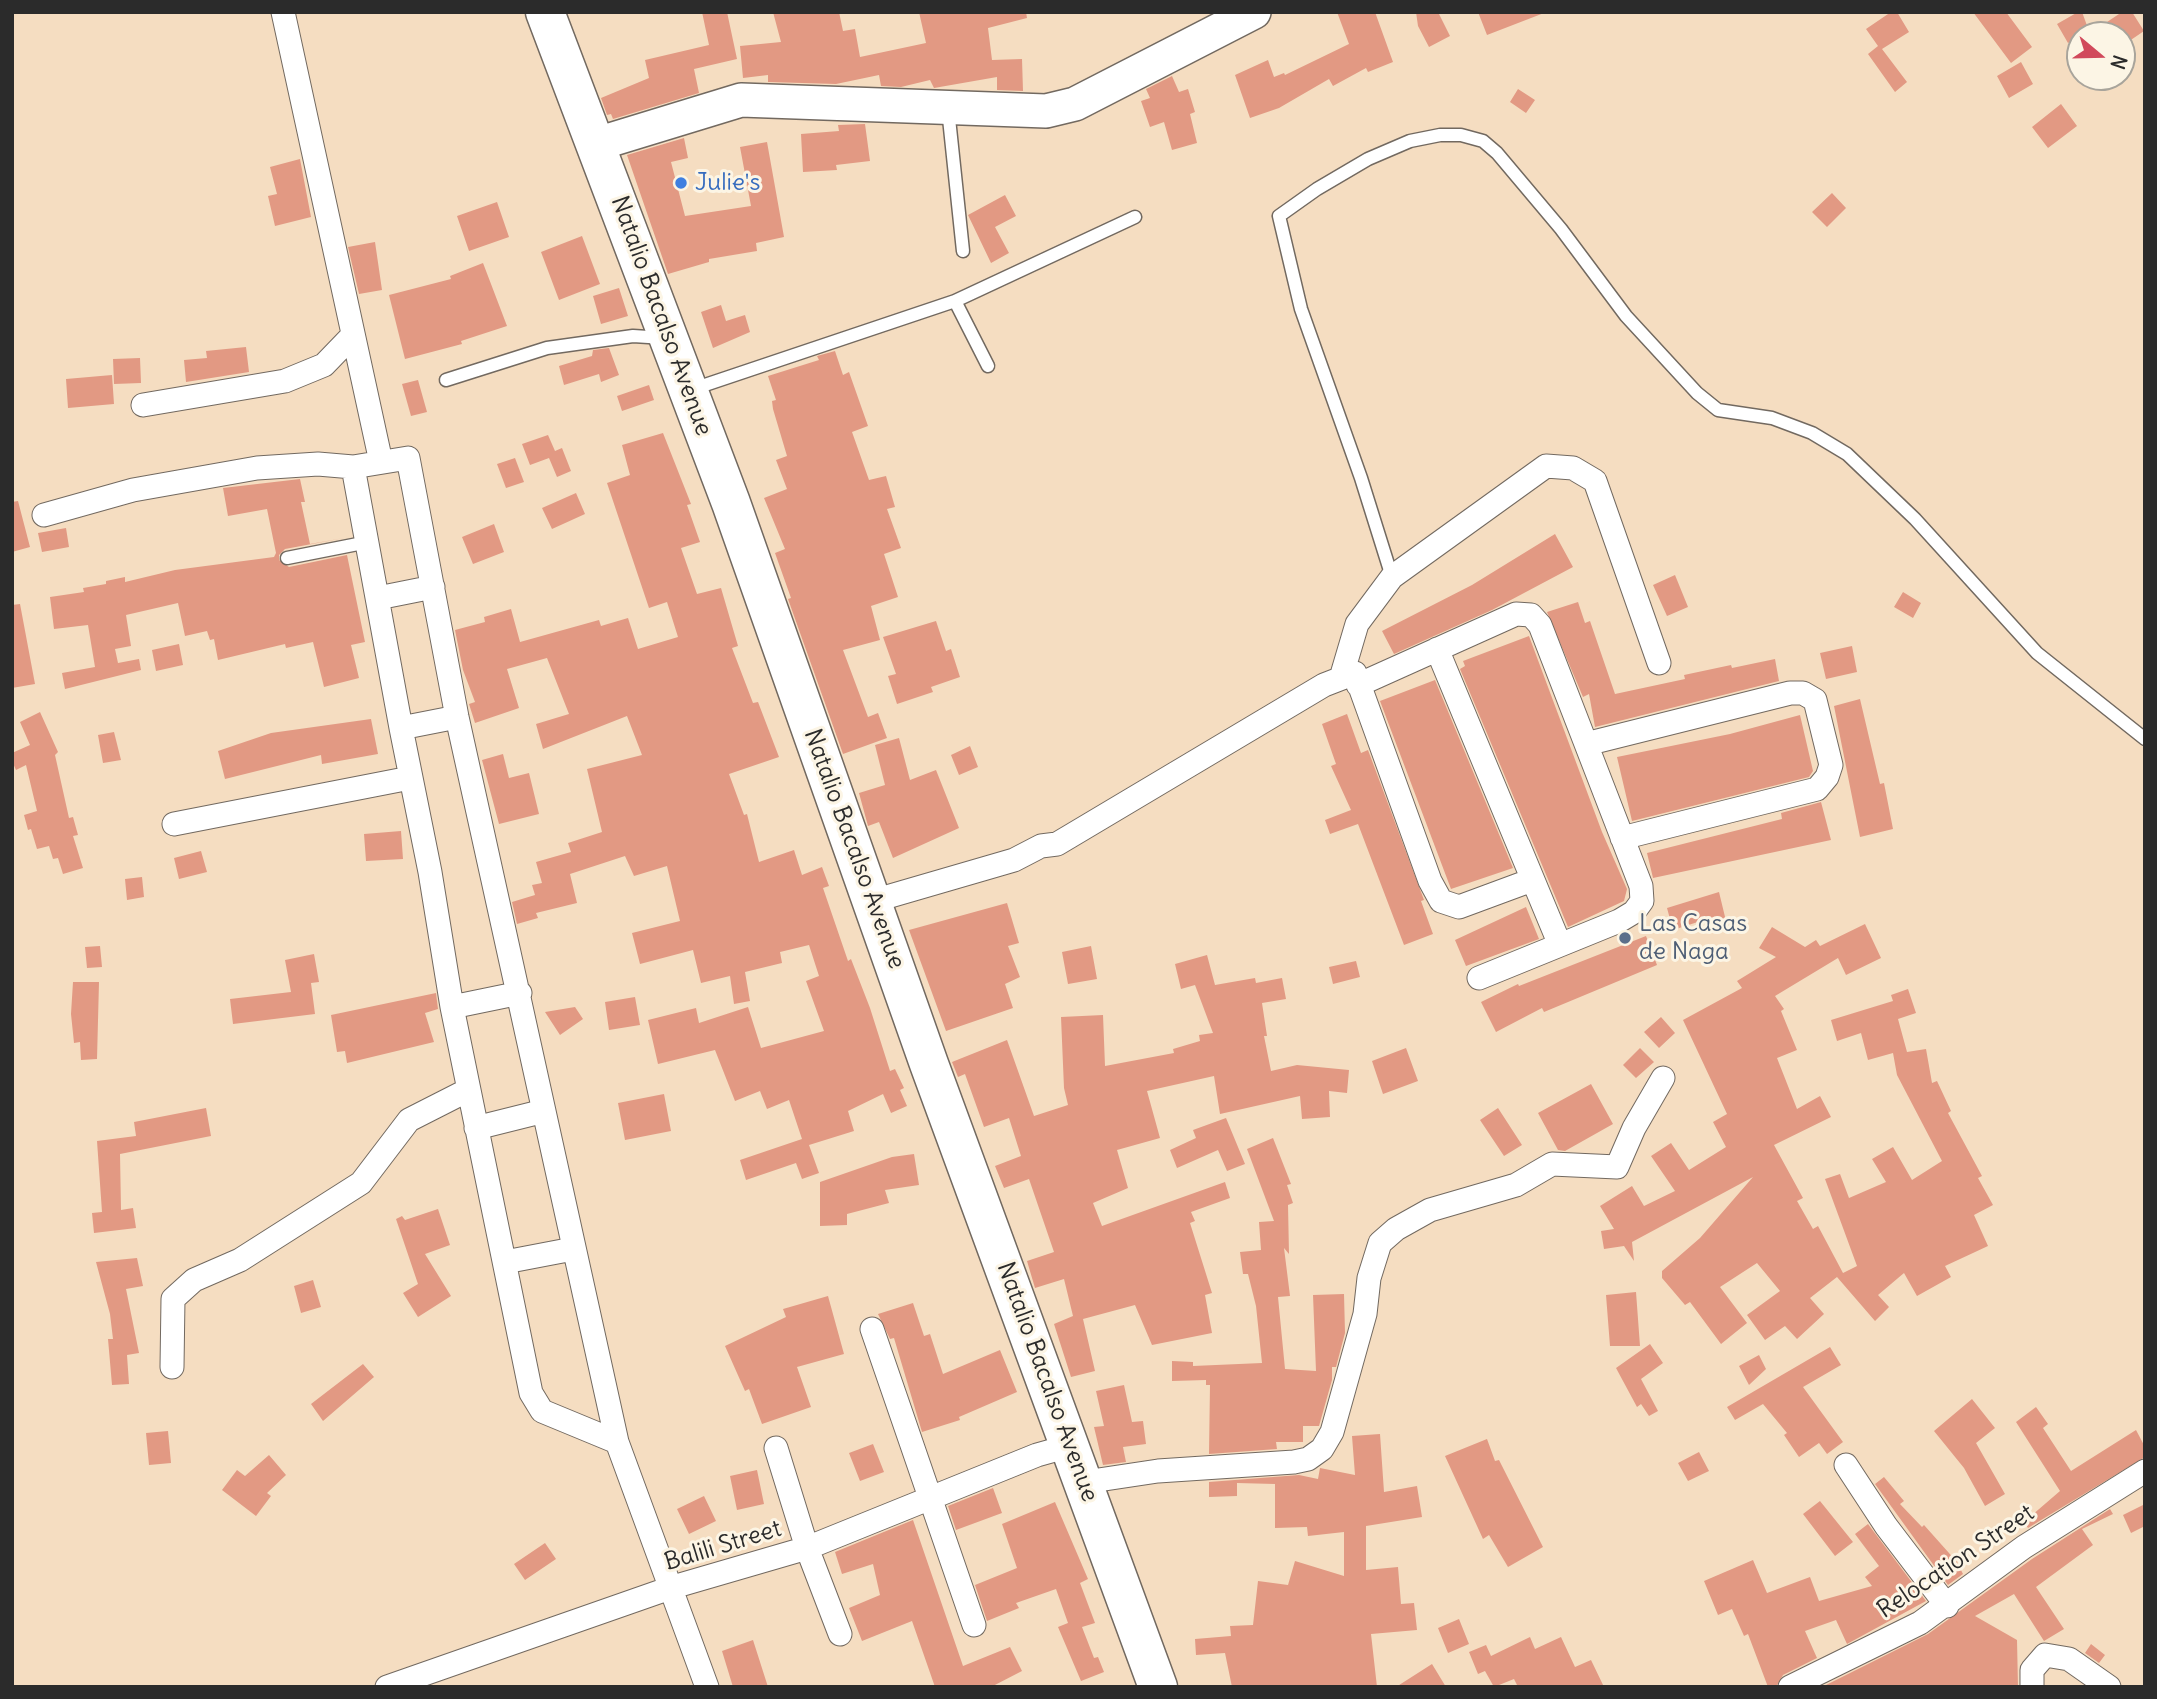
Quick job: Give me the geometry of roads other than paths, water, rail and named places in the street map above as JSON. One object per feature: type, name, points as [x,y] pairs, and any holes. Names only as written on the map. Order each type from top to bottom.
[{"type":"highway","name":"Natalio Bacalso Avenue","points":[[545,12],[689,391],[934,1076],[1158,1687]]},
{"type":"street","points":[[283,12],[381,462]]},
{"type":"street","points":[[597,144],[741,100],[1046,111],[1075,104],[1254,12]]},
{"type":"street","points":[[143,405],[285,382],[324,365],[352,335]]},
{"type":"street","points":[[44,514],[133,490],[257,468],[318,464],[353,467],[408,458],[457,717],[520,993],[573,1249],[617,1443],[673,1587],[707,1687]]},
{"type":"street","points":[[1532,880],[1459,907],[1441,901],[1430,881],[1351,678],[1357,624],[1392,576],[1546,466],[1573,468],[1595,481],[1659,663]]},
{"type":"street","points":[[353,467],[430,872],[452,1007],[531,1393],[542,1411],[617,1443]]},
{"type":"street","points":[[378,598],[433,587]]},
{"type":"street","points":[[873,901],[1014,860],[1041,846],[1057,844],[1351,678],[1437,649],[1516,614],[1531,615],[1540,625],[1641,886],[1642,901],[1634,912],[1619,920],[1479,978]]},
{"type":"street","points":[[1437,649],[1560,945]]},
{"type":"street","points":[[1586,744],[1790,694],[1803,693],[1815,700],[1831,765],[1827,777],[1817,789],[1622,838]]},
{"type":"street","points":[[401,728],[457,717]]},
{"type":"street","points":[[174,824],[410,778]]},
{"type":"street","points":[[452,1007],[520,993]]},
{"type":"street","points":[[1085,1482],[1158,1471],[1308,1459],[1322,1449],[1332,1432],[1366,1314],[1369,1278],[1380,1243],[1396,1229],[1430,1210],[1516,1185],[1552,1164],[1617,1167],[1634,1128],[1663,1078]]},
{"type":"street","points":[[172,1367],[173,1299],[194,1280],[240,1260],[352,1189],[361,1182],[409,1119],[468,1090]]},
{"type":"street","points":[[476,1128],[544,1111]]},
{"type":"street","points":[[505,1262],[573,1249]]},
{"type":"street","points":[[872,1329],[974,1625]]},
{"type":"street","name":"Balili Street","points":[[387,1687],[673,1587],[807,1548],[1037,1455],[1069,1446]]},
{"type":"street","points":[[776,1448],[807,1548],[840,1634]]},
{"type":"street","points":[[1846,1465],[1886,1526],[1947,1606]]},
{"type":"street","name":"Relocation Street","points":[[1790,1687],[1900,1634],[1947,1606],[2024,1548],[2145,1471]]},
{"type":"street","points":[[2032,1687],[2032,1670],[2045,1655],[2069,1659],[2109,1687]]},
{"type":"lane","points":[[948,109],[963,251]]},
{"type":"lane","points":[[1392,576],[1361,478],[1301,309],[1279,216],[1317,188],[1368,159],[1410,141],[1440,135],[1461,135],[1483,141],[1497,153],[1560,229],[1626,316],[1697,393],[1718,410],[1772,418],[1812,432],[1847,454],[1916,519],[2037,653],[2145,740]]},
{"type":"lane","points":[[689,391],[955,301],[1135,217]]},
{"type":"lane","points":[[955,301],[988,366]]},
{"type":"lane","points":[[446,380],[547,348],[633,336],[669,338]]},
{"type":"lane","points":[[287,558],[368,542]]},
{"type":"place","name":"Julie's","points":[[681,183]]},
{"type":"place","name":"Las Casas de Naga","points":[[1625,938]]}]
